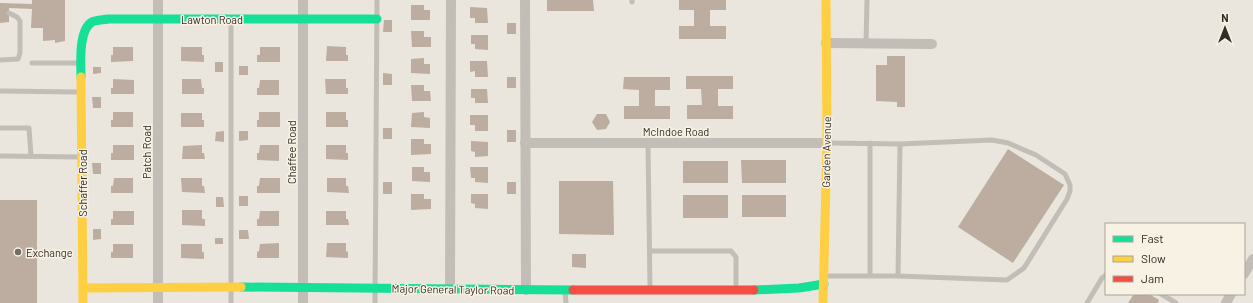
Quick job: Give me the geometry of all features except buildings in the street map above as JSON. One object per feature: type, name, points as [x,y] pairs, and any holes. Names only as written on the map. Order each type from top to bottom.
[{"type":"street","name":"Patch Road","points":[[158,0],[158,303]]},
{"type":"street","name":"Chaffee Road","points":[[303,0],[303,303]]},
{"type":"street","points":[[450,288],[451,0]]},
{"type":"street","points":[[525,0],[526,290]]},
{"type":"street","name":"Garden Avenue","points":[[823,303],[826,143],[826,0]]},
{"type":"street","name":"Lawton Road","points":[[81,63],[85,29],[92,22],[108,19],[377,19]]},
{"type":"street","points":[[826,43],[932,44]]},
{"type":"street","name":"Schaffer Road","points":[[81,63],[83,303]]},
{"type":"street","name":"McIndoe Road","points":[[525,143],[826,143]]},
{"type":"street","points":[[1245,272],[1253,259]]},
{"type":"street","name":"Major General Taylor Road","points":[[83,288],[736,290],[799,288],[824,280]]},
{"type":"lane","points":[[375,303],[377,0]]},
{"type":"lane","points":[[866,44],[867,0]]},
{"type":"lane","points":[[0,60],[18,59],[20,53],[20,21],[17,16],[9,13]]},
{"type":"lane","points":[[231,19],[231,303]]},
{"type":"lane","points":[[32,63],[81,63]]},
{"type":"lane","points":[[0,91],[81,92]]},
{"type":"lane","points":[[0,128],[29,128],[30,156]]},
{"type":"lane","points":[[824,280],[870,275],[1007,280],[1024,268],[1067,199],[1070,191],[1070,184],[1064,174],[1036,155],[1008,143],[992,140],[900,144],[826,143]]},
{"type":"lane","points":[[648,143],[650,290]]},
{"type":"lane","points":[[870,143],[870,275]]},
{"type":"lane","points":[[898,276],[900,144]]},
{"type":"lane","points":[[0,156],[82,157]]},
{"type":"lane","points":[[650,251],[731,251],[736,257],[736,290]]},
{"type":"lane","points":[[1087,303],[1102,278],[1105,276]]},
{"type":"lane","points":[[565,290],[566,303]]},
{"type":"lane","points":[[1163,295],[1176,303]]},
{"type":"traffic: fast","points":[[81,77],[82,39],[88,26],[95,21],[108,19],[377,19]]},
{"type":"traffic: fast","points":[[754,290],[799,288],[824,284]]},
{"type":"traffic: fast","points":[[241,287],[573,290]]},
{"type":"traffic: slow","points":[[823,303],[827,143],[826,0]]},
{"type":"traffic: slow","points":[[81,77],[83,303]]},
{"type":"traffic: slow","points":[[83,288],[241,287]]},
{"type":"traffic: jam","points":[[573,290],[754,290]]},
{"type":"place","name":"Exchange","points":[[18,252]]}]
